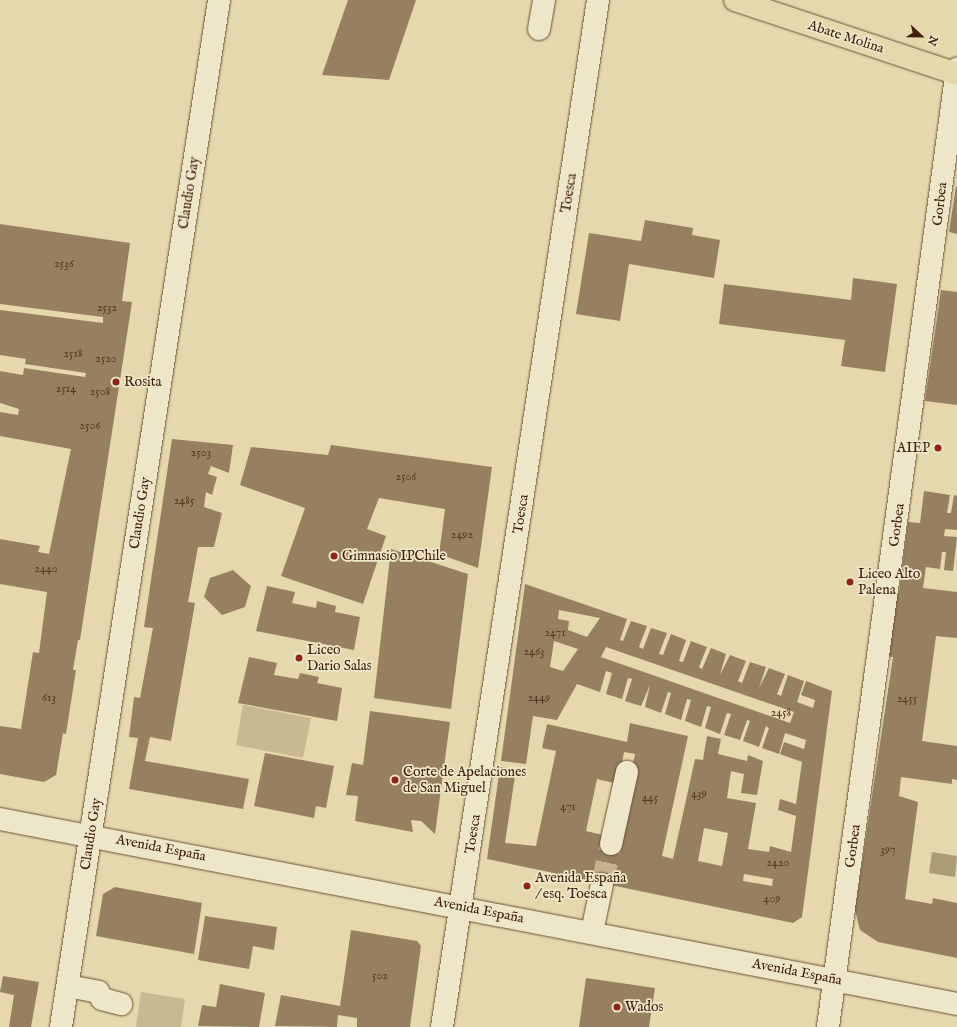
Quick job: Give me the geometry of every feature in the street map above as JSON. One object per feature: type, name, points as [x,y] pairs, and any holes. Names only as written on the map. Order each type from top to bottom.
[{"type":"main road","name":"Abate Molina","points":[[735,0],[957,72]]},
{"type":"street","name":"Claudio Gay","points":[[61,1027],[219,0]]},
{"type":"street","points":[[539,29],[544,0]]},
{"type":"street","name":"Toesca","points":[[442,1027],[462,907],[598,0]]},
{"type":"street","name":"Gorbea","points":[[828,1027],[957,72]]},
{"type":"street","points":[[611,844],[627,772]]},
{"type":"street","name":"Avenida España","points":[[0,819],[91,835],[957,1004]]},
{"type":"street","points":[[592,932],[602,884]]},
{"type":"street","points":[[68,986],[98,992],[102,999],[121,1004]]},
{"type":"shaded area","points":[[243,705],[311,718],[303,758],[236,745]]},
{"type":"shaded area","points":[[932,852],[957,856],[955,877],[929,873]]},
{"type":"shaded area","points":[[141,992],[185,999],[181,1027],[136,1027]]},
{"type":"building","points":[[348,0],[416,0],[389,80],[322,75]]},
{"type":"building","points":[[957,186],[957,234],[949,232]]},
{"type":"building","points":[[645,220],[693,228],[692,235],[720,240],[714,278],[629,264],[620,321],[576,314],[589,233],[641,241]]},
{"type":"building","points":[[0,224],[130,243],[122,301],[132,302],[80,640],[78,640],[73,670],[76,670],[66,734],[63,733],[56,775],[44,782],[0,774],[0,726],[21,729],[33,652],[39,653],[47,592],[0,584],[0,539],[40,546],[38,552],[49,554],[71,449],[0,436],[0,412],[18,415],[19,409],[0,403],[0,371],[23,375],[24,368],[85,377],[86,373],[25,364],[26,359],[0,355],[0,310],[103,323],[103,317],[0,304]]},
{"type":"building","points":[[853,278],[897,284],[885,372],[841,366],[845,340],[719,324],[724,284],[851,300]]},
{"type":"building","points":[[941,290],[957,292],[957,405],[925,401]]},
{"type":"building","points":[[172,439],[233,445],[229,473],[211,466],[208,474],[217,477],[212,495],[206,492],[204,507],[222,513],[214,547],[198,547],[188,602],[195,603],[171,741],[150,737],[145,761],[249,779],[243,809],[129,789],[138,738],[129,737],[134,697],[140,698],[153,628],[144,627]]},
{"type":"building","points":[[331,445],[492,467],[478,568],[439,554],[445,509],[379,498],[367,529],[386,536],[363,604],[281,576],[305,508],[240,485],[251,447],[328,455]]},
{"type":"building","points":[[924,491],[950,495],[947,513],[951,513],[954,495],[957,496],[957,530],[945,529],[944,536],[957,537],[953,571],[944,570],[946,552],[942,552],[940,569],[926,567],[923,588],[957,592],[957,638],[936,636],[922,741],[957,746],[957,780],[952,779],[952,784],[901,777],[899,796],[918,802],[905,899],[932,904],[933,898],[957,903],[957,958],[878,942],[860,930],[855,910],[893,657],[886,656],[895,593],[899,593],[908,522],[920,523]]},
{"type":"building","points":[[391,549],[468,574],[451,709],[374,698]]},
{"type":"building","points":[[233,570],[251,586],[245,607],[222,615],[204,597],[210,578]]},
{"type":"building","points":[[525,584],[627,619],[620,640],[623,641],[631,621],[647,626],[639,647],[643,649],[651,628],[667,633],[659,654],[663,655],[671,634],[686,640],[679,661],[683,662],[691,641],[707,647],[699,667],[702,669],[711,648],[726,654],[720,675],[730,655],[746,661],[738,681],[742,683],[750,662],[766,667],[759,688],[769,668],[785,674],[777,694],[781,696],[788,675],[804,681],[797,702],[813,708],[815,700],[801,695],[806,681],[832,691],[802,917],[793,923],[487,859],[500,767],[516,769],[505,843],[536,846],[556,751],[542,748],[547,724],[627,742],[630,723],[688,736],[662,856],[673,859],[695,759],[703,760],[707,736],[721,739],[718,754],[747,761],[748,755],[763,761],[757,795],[741,793],[744,774],[731,771],[727,798],[756,803],[748,849],[769,852],[770,846],[791,852],[796,816],[778,810],[780,799],[796,804],[802,762],[780,754],[784,742],[804,749],[806,740],[785,733],[779,754],[762,748],[769,728],[766,726],[759,747],[743,741],[750,721],[747,720],[740,740],[724,735],[731,714],[727,713],[720,734],[705,728],[711,707],[707,706],[701,727],[685,721],[691,700],[687,699],[681,720],[665,714],[671,693],[668,692],[661,713],[645,707],[650,685],[641,706],[625,701],[632,679],[628,678],[622,699],[606,694],[612,673],[606,671],[600,692],[577,684],[557,720],[533,716],[526,764],[501,761]],"holes":[[[559,610],[600,618],[587,637],[568,630],[569,621],[558,619]],[[554,641],[578,649],[563,671],[550,667]],[[606,647],[794,712],[790,723],[601,657]],[[624,752],[635,754],[615,845],[607,836],[586,831],[597,779],[618,784]],[[704,828],[728,833],[722,866],[698,861]],[[744,874],[773,879],[772,886],[743,881]]]},
{"type":"building","points":[[267,586],[295,592],[292,603],[316,608],[317,601],[336,606],[335,612],[360,617],[354,650],[256,631]]},
{"type":"building","points":[[249,657],[277,663],[274,675],[298,679],[300,673],[319,677],[317,683],[342,688],[337,721],[238,703]]},
{"type":"building","name":"Corte de Apelaciones de San Miguel","points":[[370,711],[450,722],[435,834],[421,821],[411,820],[413,832],[355,821],[358,796],[346,795],[352,763],[363,765]]},
{"type":"building","points":[[265,753],[334,766],[326,808],[316,806],[314,818],[254,806]]},
{"type":"building","points":[[115,887],[202,903],[194,954],[96,936],[103,894]]},
{"type":"building","points":[[205,916],[277,927],[274,950],[253,946],[249,969],[198,960]]},
{"type":"building","points":[[351,930],[417,941],[421,946],[410,1027],[357,1027],[357,1018],[338,1015],[337,1027],[275,1026],[281,995],[340,1006]]},
{"type":"building","points":[[3,976],[39,982],[31,1027],[9,1027],[14,995],[0,992]]},
{"type":"building","name":"Wados","points":[[586,978],[655,988],[649,1027],[579,1027]]},
{"type":"building","points":[[220,984],[265,993],[259,1027],[198,1026],[202,1005],[216,1007]]},
{"type":"tunnel","points":[[602,884],[611,844]]},
{"type":"place","name":"Rosita","points":[[116,382]]},
{"type":"place","name":"AIEP","points":[[938,448]]},
{"type":"place","name":"Gimnasio IPChile","points":[[334,556]]},
{"type":"place","name":"Liceo Alto Palena","points":[[850,582]]},
{"type":"place","name":"Liceo Dario Salas","points":[[299,658]]},
{"type":"place","name":"Corte de Apelaciones de San Miguel","points":[[395,780]]},
{"type":"place","name":"Avenida España / esq. Toesca","points":[[527,886]]},
{"type":"place","name":"Wados","points":[[617,1007]]}]
